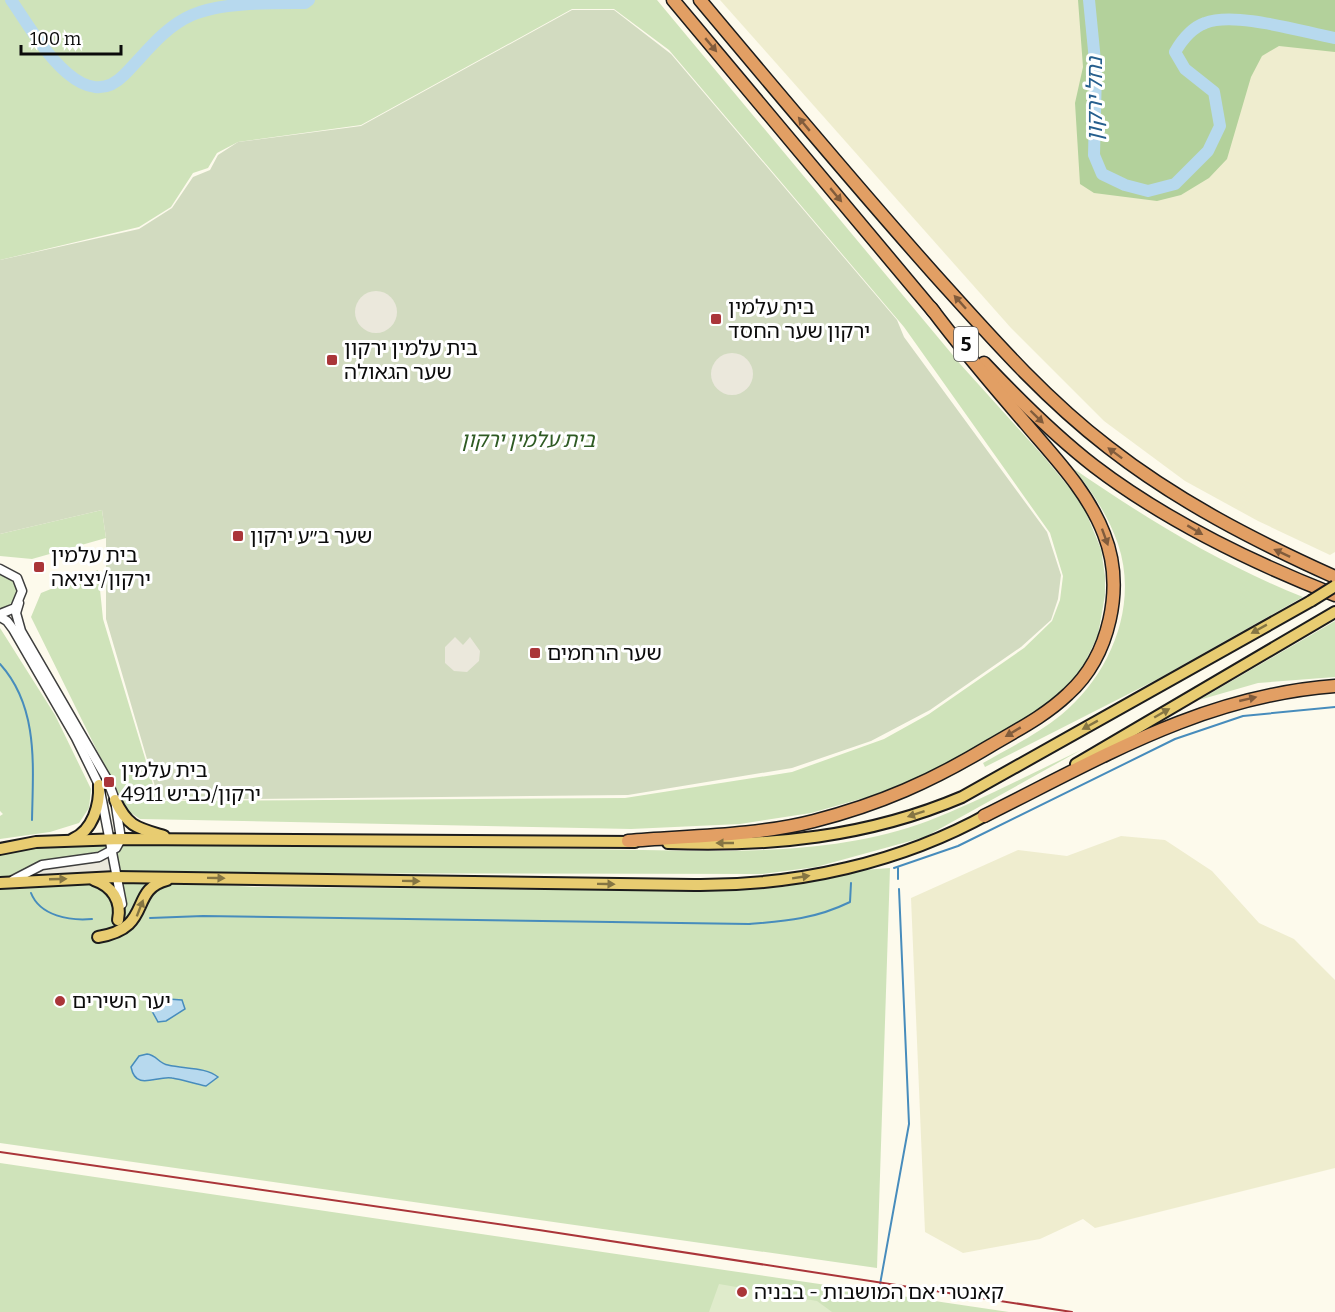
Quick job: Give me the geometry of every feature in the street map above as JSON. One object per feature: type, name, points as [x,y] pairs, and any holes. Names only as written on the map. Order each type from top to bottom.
[{"type":"highway","name":"5","points":[[673,0],[931,308],[1035,415],[1114,480],[1202,535],[1335,596]]},
{"type":"highway","name":"5","points":[[699,0],[866,197],[988,334],[1028,377],[1077,423],[1142,472],[1197,507],[1263,544],[1335,577]]},
{"type":"highway","points":[[628,841],[801,824],[874,804],[908,791],[946,772],[1049,710],[1070,692],[1096,657],[1108,625],[1113,579],[1108,546],[1099,522],[1076,483],[931,308]]},
{"type":"highway","points":[[984,816],[1136,740],[1194,715],[1258,697],[1335,687]]},
{"type":"main road","points":[[0,849],[36,842],[70,840],[115,843],[185,839],[777,843],[859,830],[922,812],[962,797],[1335,586]]},
{"type":"main road","points":[[0,883],[13,880],[116,877],[705,885],[756,883],[817,875],[886,856],[937,838],[984,816],[1331,615]]},
{"type":"main road","points":[[70,840],[82,834],[92,819],[98,801],[99,785]]},
{"type":"main road","points":[[115,801],[122,815],[132,825],[185,839]]},
{"type":"main road","points":[[82,878],[99,882],[112,891],[117,902],[118,920]]},
{"type":"main road","points":[[98,937],[128,927],[136,918],[150,888],[160,882],[179,878]]},
{"type":"street","points":[[0,569],[12,573],[20,584],[16,614],[21,631],[107,779],[115,801],[116,877],[122,907],[118,920],[98,937]]},
{"type":"street","points":[[0,616],[10,612],[19,603]]},
{"type":"street","points":[[0,616],[13,629],[76,738],[99,785],[115,843]]},
{"type":"street","points":[[13,880],[42,865],[92,859],[115,843]]},
{"type":"shaded area","points":[[720,0],[1335,0],[1335,552],[1330,555],[1258,521],[1185,481],[1104,421],[1011,328]]},
{"type":"shaded area","points":[[376,291],[391,297],[397,312],[391,327],[376,333],[361,327],[355,312],[361,297]]},
{"type":"shaded area","points":[[732,353],[747,359],[753,374],[747,389],[732,395],[717,389],[711,374],[717,359]]},
{"type":"shaded area","points":[[455,637],[463,645],[470,637],[480,651],[479,661],[467,672],[454,671],[445,663],[445,647]]},
{"type":"shaded area","points":[[1121,836],[1165,840],[1212,871],[1259,923],[1294,939],[1335,980],[1335,1168],[1095,1228],[1083,1219],[1040,1239],[963,1253],[925,1232],[911,898],[1018,850],[1067,856]]},
{"type":"shaded area","points":[[111,854],[114,875],[23,877],[49,866],[93,862]]},
{"type":"green space","points":[[0,0],[657,0],[961,365],[1082,503],[1101,549],[1105,595],[1098,635],[1081,671],[1065,688],[1038,710],[941,768],[871,796],[811,813],[740,824],[631,829],[140,819],[128,811],[120,797],[31,617],[41,593],[98,570],[103,619],[158,801],[625,798],[792,772],[884,739],[929,714],[1024,648],[1052,621],[1060,600],[1063,576],[1050,533],[904,327],[669,50],[614,9],[572,9],[361,125],[238,142],[217,153],[208,168],[193,173],[171,207],[139,227],[0,260]]},
{"type":"green space","points":[[1078,0],[1335,0],[1335,52],[1279,46],[1262,56],[1251,77],[1227,159],[1209,178],[1181,195],[1157,201],[1094,193],[1080,184],[1075,103],[1083,67]]},
{"type":"green space","name":"בית עלמין ירקון","points":[[572,10],[614,10],[671,54],[897,320],[904,337],[1047,532],[1061,575],[1058,599],[1051,620],[1021,647],[930,710],[871,741],[792,768],[628,795],[159,800],[106,619],[106,538],[102,510],[0,534],[0,260],[139,229],[172,208],[193,177],[210,170],[218,155],[238,142],[361,126]]},
{"type":"green space","points":[[1074,469],[1213,555],[1303,597],[1156,680],[985,767],[983,763],[1043,728],[1078,699],[1094,680],[1116,638],[1125,591],[1124,568],[1118,544],[1109,523],[1099,504]]},
{"type":"green space","points":[[102,510],[106,538],[32,559],[0,556],[0,534]]},
{"type":"green space","points":[[0,573],[15,582],[17,592],[15,599],[0,610]]},
{"type":"green space","points":[[1335,621],[1335,677],[1258,683],[1199,700]]},
{"type":"green space","points":[[0,628],[55,715],[91,789],[89,808],[79,823],[50,832],[0,839],[0,816],[3,814],[0,811]]},
{"type":"green space","points":[[1081,750],[925,837],[816,867],[762,874],[119,873],[116,853],[123,841],[702,851],[788,849],[873,837],[928,821]]},
{"type":"green space","points":[[108,842],[110,849],[104,852],[0,879],[0,855],[32,847]]},
{"type":"green space","points":[[890,868],[877,1268],[0,1143],[0,889],[29,884],[186,883],[258,887],[727,891],[783,887],[863,870]],"holes":[[[152,1055],[166,1065],[198,1069],[211,1075],[213,1080],[206,1086],[172,1078],[146,1081],[134,1077]]]},
{"type":"green space","points":[[0,1163],[1009,1312],[0,1312]]},
{"type":"green space","name":"קאנטרי אם המושבות - בבניה","points":[[719,1284],[817,1301],[832,1312],[709,1312]]},
{"type":"water","points":[[168,999],[182,1000],[185,1009],[166,1021],[158,1022],[152,1011],[159,1003]]},
{"type":"water","points":[[147,1054],[165,1064],[201,1070],[218,1077],[206,1086],[172,1078],[142,1081],[137,1079],[131,1067],[139,1056]]},
{"type":"waterway","name":"נחל ירקון","points":[[11,0],[44,48],[59,65],[74,79],[91,86],[107,86],[124,75],[173,26],[192,15],[232,5],[305,3],[309,0]]},
{"type":"waterway","name":"נחל ירקון","points":[[1089,0],[1096,71],[1094,155],[1102,174],[1125,185],[1148,191],[1175,184],[1208,151],[1220,126],[1214,92],[1185,69],[1175,52],[1191,31],[1205,23],[1233,19],[1335,38]]},
{"type":"waterway","points":[[0,664],[13,681],[28,718],[33,758],[32,820]]},
{"type":"waterway","points":[[894,868],[958,846],[1175,739],[1243,716],[1335,707]]},
{"type":"waterway","points":[[898,868],[898,879]]},
{"type":"waterway","points":[[150,918],[203,916],[749,924],[800,918],[837,908],[850,902],[851,883]]},
{"type":"waterway","points":[[877,1301],[909,1124],[899,889]]},
{"type":"waterway","points":[[31,893],[35,901],[48,912],[65,918],[92,919]]},
{"type":"railway","points":[[0,1152],[539,1230],[1072,1312]]},
{"type":"place","name":"בית עלמין ירקון שער החסד","points":[[716,319]]},
{"type":"place","name":"בית עלמין ירקון שער הגאולה","points":[[332,360]]},
{"type":"place","name":"שער ב״ע ירקון","points":[[238,536]]},
{"type":"place","name":"בית עלמין ירקון/יציאה","points":[[39,567]]},
{"type":"place","name":"שער הרחמים","points":[[535,653]]},
{"type":"place","name":"בית עלמין ירקון/כביש 4911","points":[[109,782]]},
{"type":"place","name":"יער השירים","points":[[60,1001]]},
{"type":"place","name":"קאנטרי אם המושבות - בבניה","points":[[742,1292]]}]
